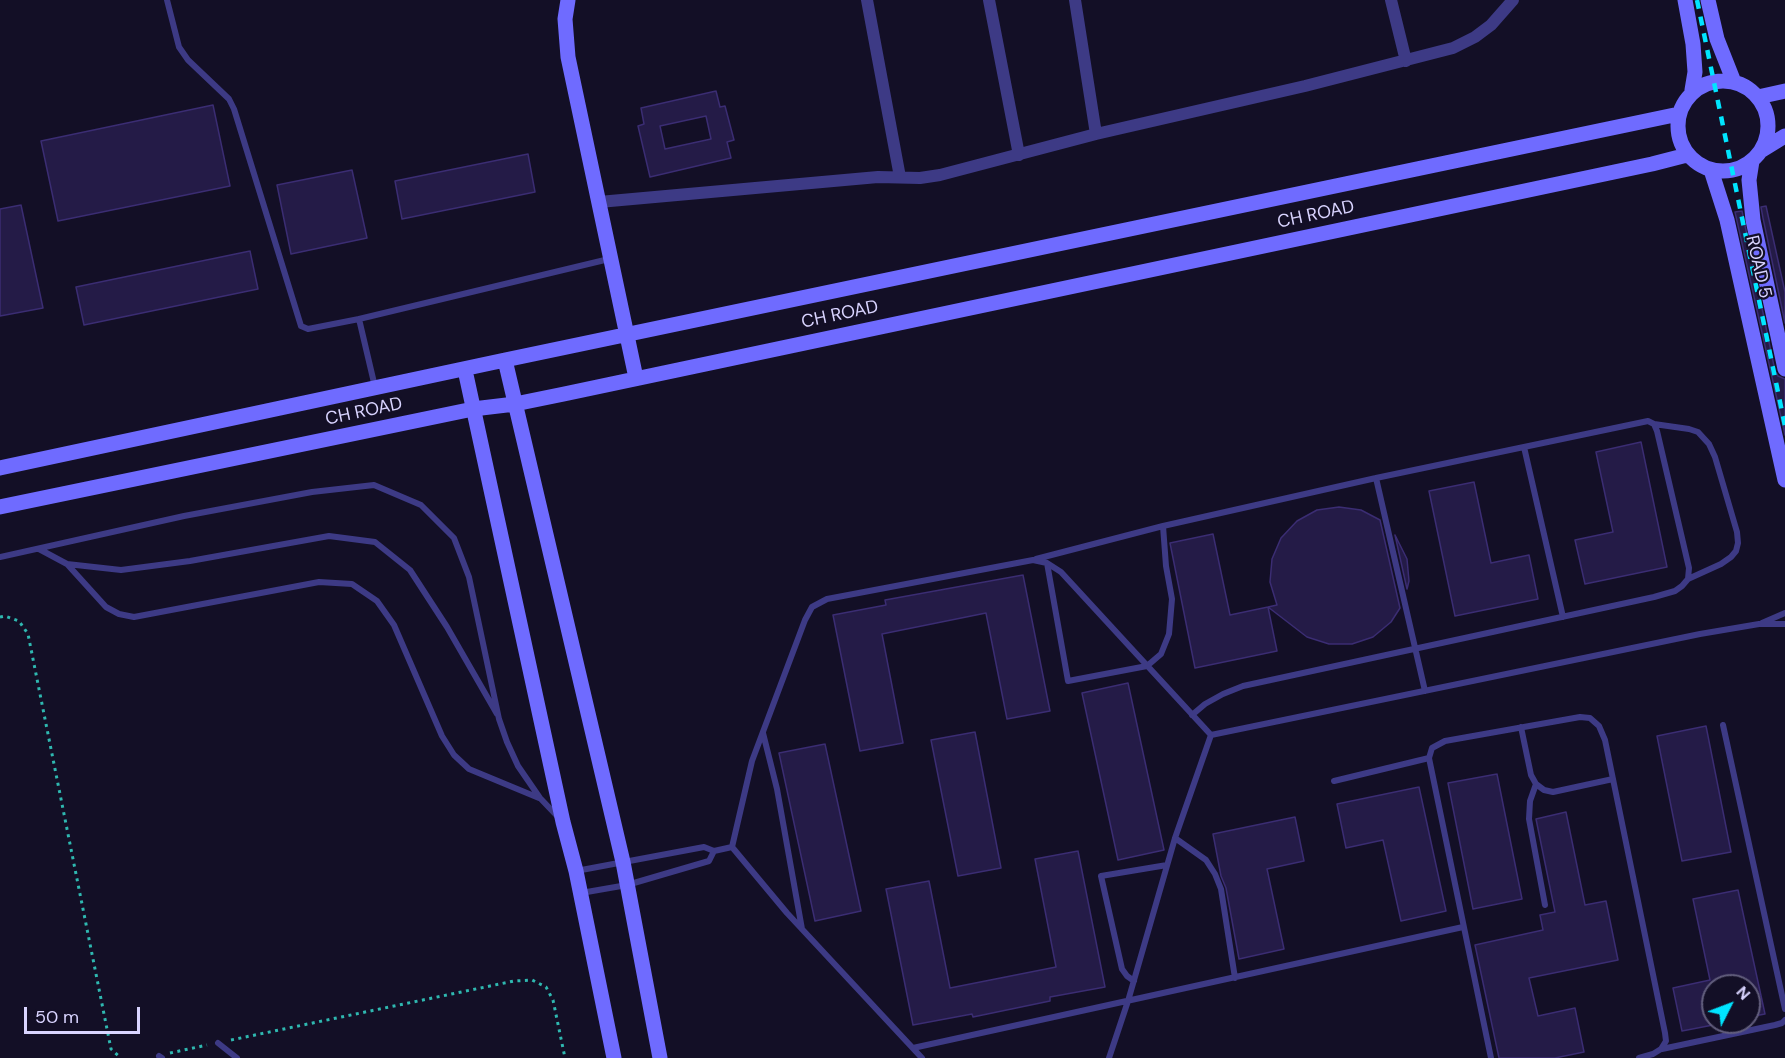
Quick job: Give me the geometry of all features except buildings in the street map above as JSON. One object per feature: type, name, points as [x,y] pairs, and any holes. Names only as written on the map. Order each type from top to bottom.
[{"type":"street","points":[[568,0],[565,19],[568,57],[636,378]]},
{"type":"street","points":[[867,0],[900,177]]},
{"type":"street","points":[[989,0],[1019,155]]},
{"type":"street","points":[[1075,0],[1096,134]]},
{"type":"street","points":[[1391,0],[1406,61]]},
{"type":"street","points":[[599,202],[878,177],[920,178],[940,175],[1096,134],[1453,48],[1476,37],[1491,25],[1513,0]]},
{"type":"street","points":[[1685,0],[1693,44],[1695,72],[1692,90],[1678,114],[1677,128],[1680,142],[1687,155],[1698,164],[1711,170],[1725,172],[1739,169],[1785,136]]},
{"type":"street","points":[[1708,0],[1717,39],[1734,82]]},
{"type":"street","points":[[1692,90],[1706,83],[1720,80],[1747,87],[1758,97],[1765,109],[1768,123],[1767,137],[1757,156]]},
{"type":"street","points":[[1758,97],[1785,91]]},
{"type":"street","name":"CH ROAD","points":[[0,468],[1678,114]]},
{"type":"street","name":"CH ROAD","points":[[0,507],[473,409],[515,404],[1687,155]]},
{"type":"street","name":"ROAD 5","points":[[1757,156],[1749,180],[1753,220],[1785,369]]},
{"type":"street","name":"ROAD 5","points":[[1711,170],[1727,220],[1785,480]]},
{"type":"street","points":[[506,360],[623,862],[660,1058]]},
{"type":"street","points":[[465,370],[563,822],[576,871],[614,1058]]},
{"type":"lane","points":[[167,0],[179,47],[188,60],[230,99],[301,326],[308,329],[359,319],[611,259]]},
{"type":"lane","points":[[359,319],[376,388]]},
{"type":"lane","points":[[732,848],[752,761],[805,620],[812,607],[827,599],[1033,560],[1163,526],[1376,478],[1648,421],[1698,432],[1709,444],[1737,532],[1737,551],[1720,564],[1688,579],[1682,586],[1664,594],[1243,686],[1205,704],[1192,715]]},
{"type":"lane","points":[[1654,424],[1689,568],[1688,579]]},
{"type":"lane","points":[[1524,447],[1563,617]]},
{"type":"lane","points":[[1376,478],[1425,691]]},
{"type":"lane","points":[[0,557],[184,516],[301,494],[374,486],[421,505],[454,538],[469,577],[499,719]]},
{"type":"lane","points":[[1047,563],[1068,681],[1147,666],[1161,654],[1169,634],[1172,599],[1166,566],[1163,526]]},
{"type":"lane","points":[[67,564],[121,570],[190,561],[329,536],[375,542],[410,570],[447,627],[499,719],[518,766],[540,798],[563,822]]},
{"type":"lane","points":[[38,549],[67,564],[106,607],[119,614],[134,617],[319,582],[352,584],[378,601],[394,625],[442,735],[454,755],[469,770],[540,798]]},
{"type":"lane","points":[[1033,560],[1047,563],[1061,572],[1211,735]]},
{"type":"lane","points":[[1759,624],[1785,613]]},
{"type":"lane","points":[[1211,735],[1700,634],[1759,624],[1785,624]]},
{"type":"lane","points":[[1491,1058],[1462,927],[1429,758],[1432,748],[1445,741],[1569,718],[1590,718],[1599,726],[1605,740],[1665,1033],[1666,1041],[1661,1049]]},
{"type":"lane","points":[[1723,725],[1785,1009]]},
{"type":"lane","points":[[1521,727],[1531,775],[1536,784],[1544,790],[1553,792],[1613,779]]},
{"type":"lane","points":[[763,733],[779,800],[802,929]]},
{"type":"lane","points":[[1109,1058],[1134,981],[1175,838],[1211,735]]},
{"type":"lane","points":[[1334,781],[1429,758]]},
{"type":"lane","points":[[1536,784],[1530,801],[1529,819],[1545,905]]},
{"type":"lane","points":[[1175,838],[1206,860],[1215,874],[1221,889],[1235,978]]},
{"type":"lane","points":[[576,871],[704,847],[714,851],[732,848]]},
{"type":"lane","points":[[732,848],[802,929],[922,1058]]},
{"type":"lane","points":[[580,893],[627,885],[709,861],[714,851]]},
{"type":"lane","points":[[1134,981],[1122,969],[1101,876],[1167,865]]},
{"type":"lane","points":[[914,1048],[1462,927]]},
{"type":"lane","points":[[1639,1058],[1661,1049],[1775,1025],[1785,1020]]},
{"type":"lane","points":[[218,1043],[237,1058]]},
{"type":"path","points":[[0,616],[19,621],[28,634],[111,1049],[121,1058]]},
{"type":"path","points":[[160,1057],[514,981],[532,980],[546,987],[553,1000],[565,1058]]},
{"type":"railway","points":[[1697,0],[1785,426]]}]
